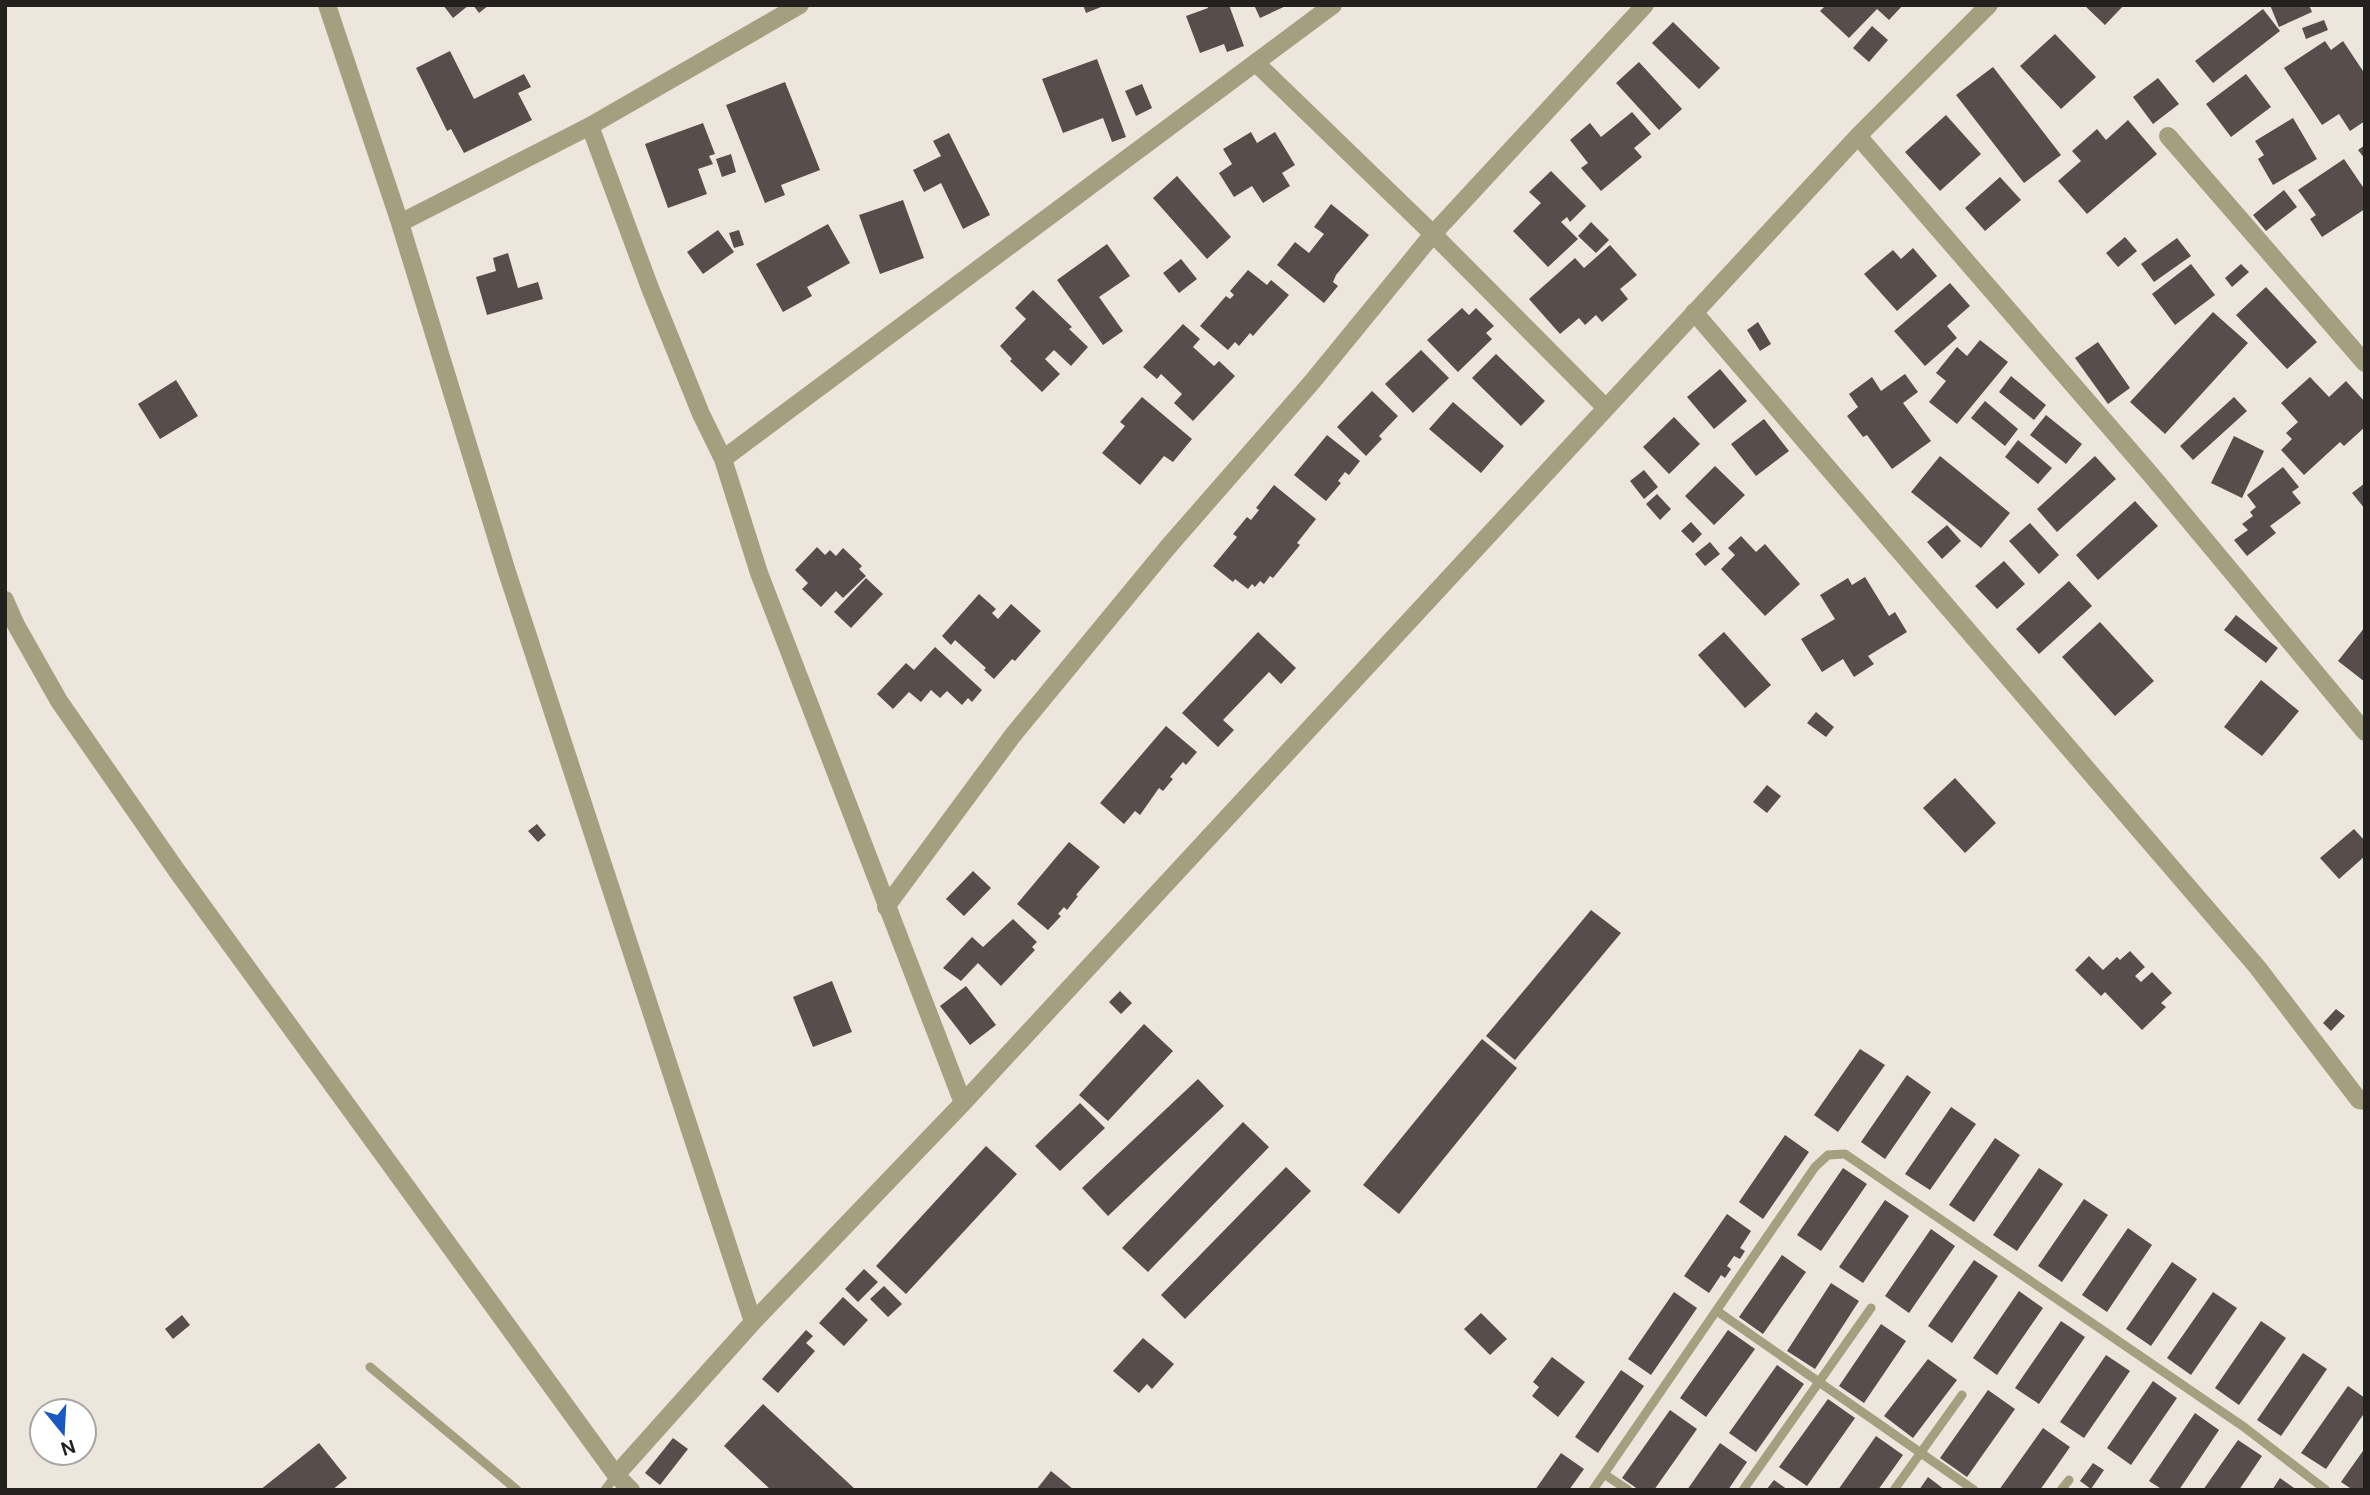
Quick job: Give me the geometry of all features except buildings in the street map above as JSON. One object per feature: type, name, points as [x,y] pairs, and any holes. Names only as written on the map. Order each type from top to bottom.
[{"type":"street","points":[[327,5],[400,223],[507,572],[753,1322]]},
{"type":"street","points":[[400,223],[590,126],[800,5]]},
{"type":"street","points":[[723,459],[1333,5]]},
{"type":"street","points":[[886,907],[1013,735],[1168,547],[1312,382],[1433,234],[1645,5]]},
{"type":"street","points":[[617,1475],[753,1322],[963,1103],[1858,136],[1989,5]]},
{"type":"street","points":[[1256,63],[1433,234],[1606,408]]},
{"type":"street","points":[[590,126],[650,288],[701,414],[723,459],[759,573],[963,1103]]},
{"type":"street","points":[[1858,136],[2152,476],[2365,732]]},
{"type":"street","points":[[2168,136],[2365,363]]},
{"type":"street","points":[[1694,313],[2258,968],[2359,1100],[2365,1101]]},
{"type":"street","points":[[5,600],[59,701],[177,871],[617,1475],[631,1490]]},
{"type":"lane","points":[[1593,1490],[1815,1167],[1828,1155],[1845,1154],[2244,1427],[2326,1490]]},
{"type":"lane","points":[[1743,1490],[1871,1308]]},
{"type":"lane","points":[[1717,1311],[1974,1490]]},
{"type":"lane","points":[[370,1367],[517,1490]]},
{"type":"lane","points":[[1894,1490],[1962,1395]]},
{"type":"lane","points":[[1604,1474],[1628,1490]]},
{"type":"lane","points":[[605,1490],[617,1475]]},
{"type":"lane","points":[[2061,1490],[2069,1480]]}]
